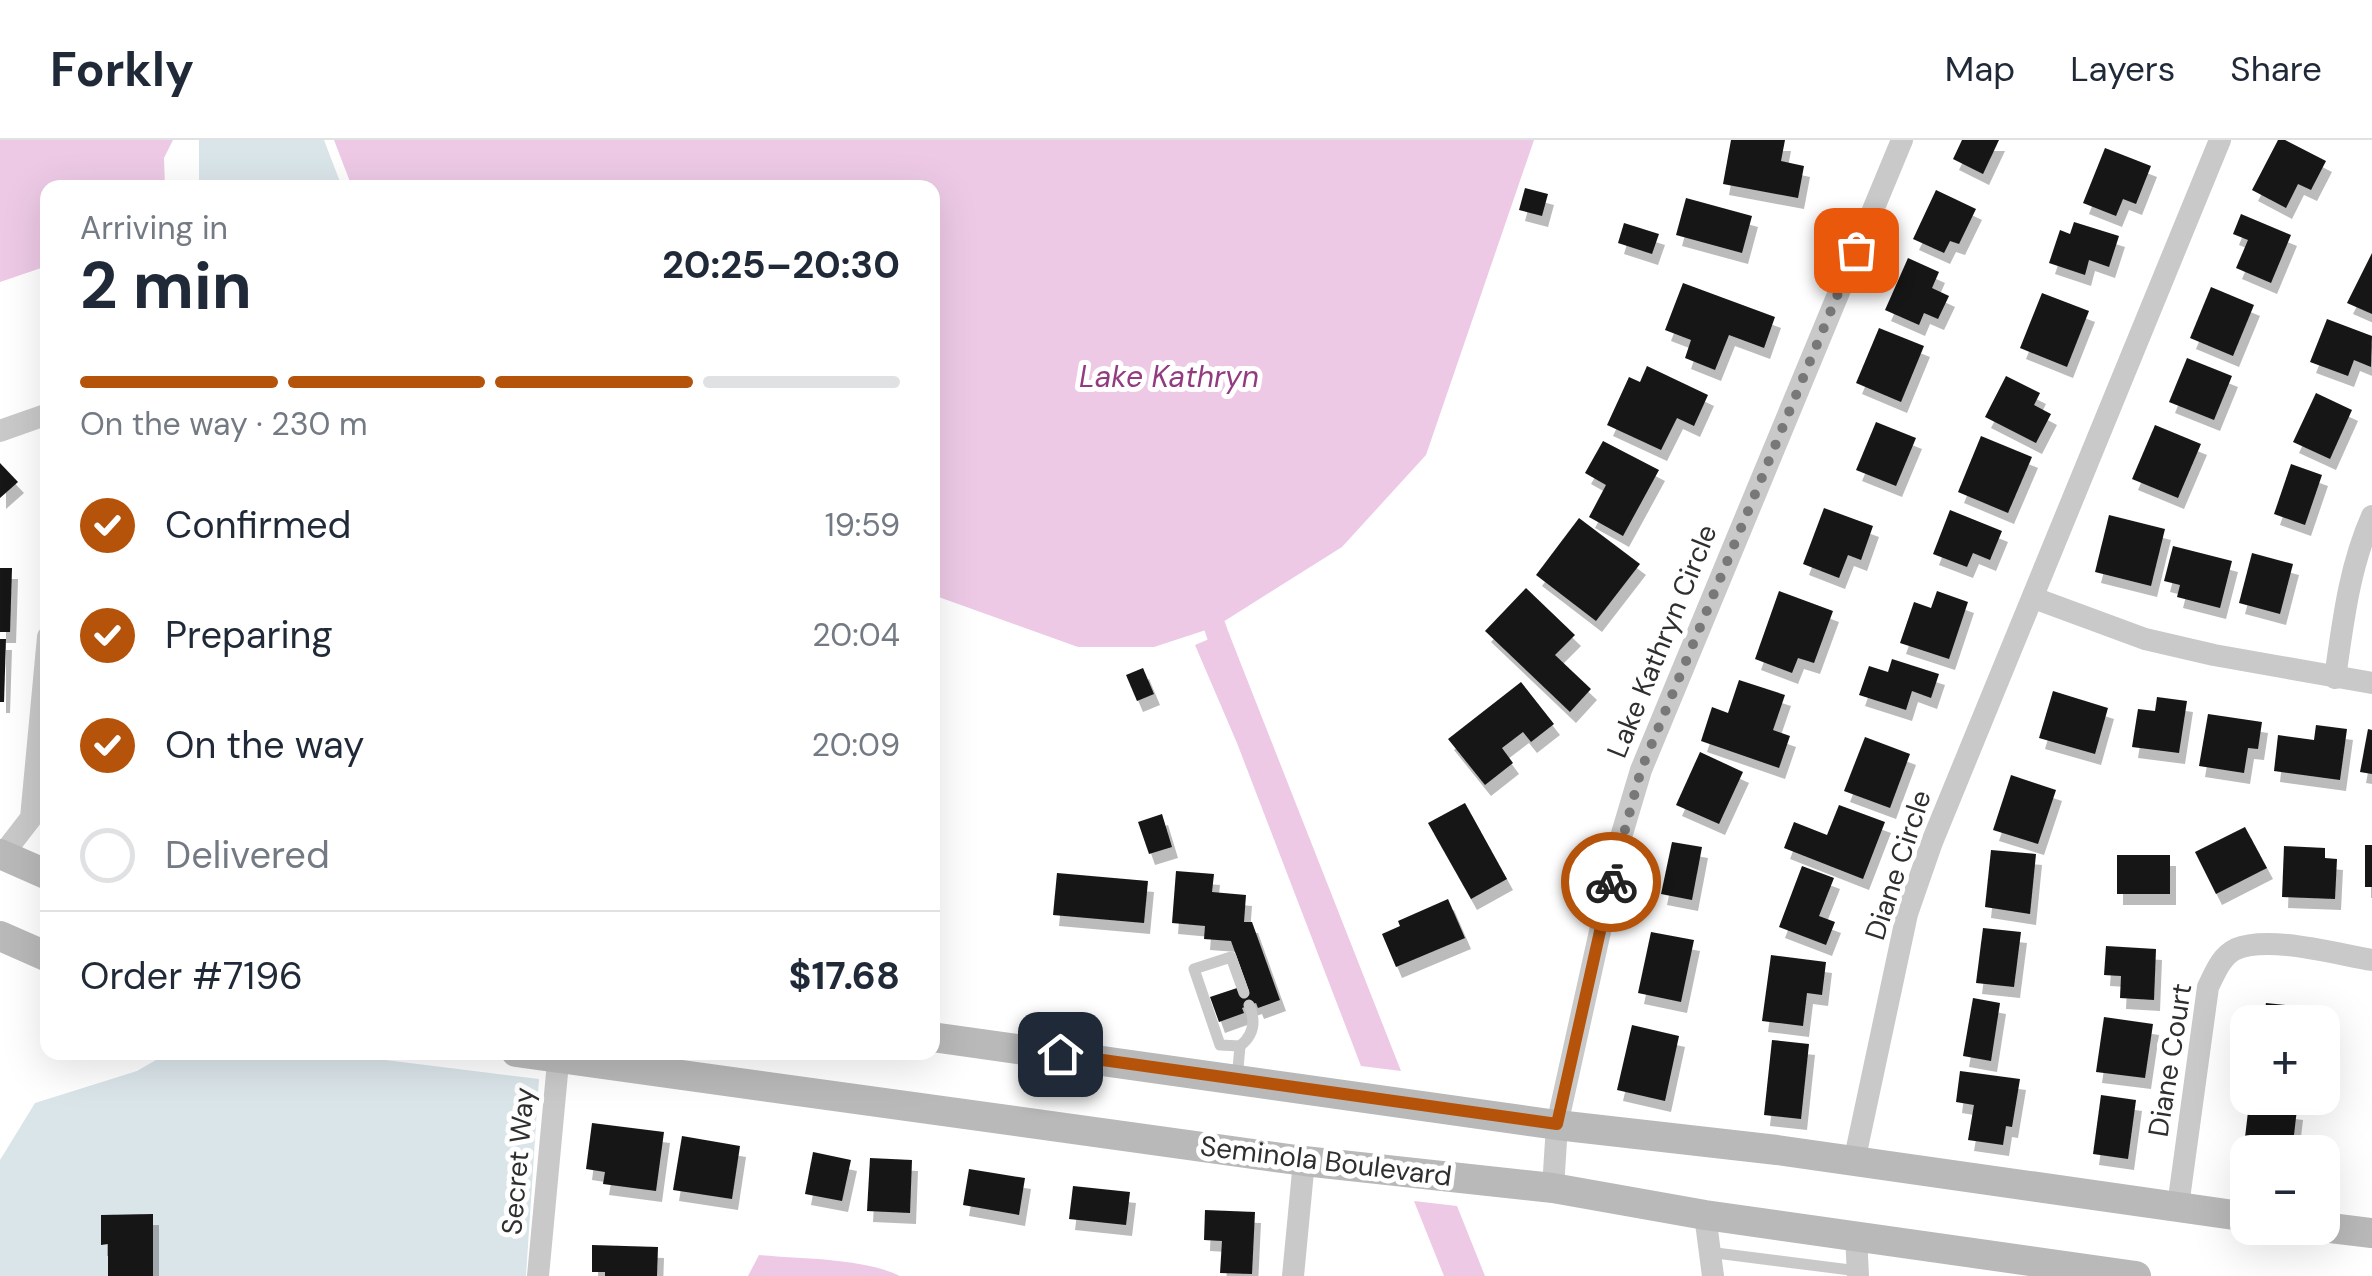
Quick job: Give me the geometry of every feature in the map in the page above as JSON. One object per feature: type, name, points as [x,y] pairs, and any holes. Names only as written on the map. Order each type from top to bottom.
[{"type":"main road","points":[[1,856],[40,872]]},
{"type":"main road","points":[[0,936],[40,954]]},
{"type":"main road","points":[[940,1038],[2230,1214]]},
{"type":"main road","name":"Seminola Boulevard","points":[[594,1060],[1304,1160],[1553,1188],[2046,1269],[2136,1276]]},
{"type":"main road","points":[[2340,1229],[2372,1233]]},
{"type":"street","name":"Lake Kathryn Circle","points":[[1553,1188],[1557,1124],[1621,837],[1641,770],[1902,140]]},
{"type":"street","name":"Diane Circle","points":[[1854,1162],[1908,914],[1932,842],[2220,140]]},
{"type":"street","points":[[0,431],[40,417]]},
{"type":"street","points":[[2335,678],[2348,590],[2359,546],[2372,516]]},
{"type":"street","points":[[2034,598],[2145,639],[2372,683]]},
{"type":"street","points":[[1,856],[31,818],[40,722]]},
{"type":"street","name":"Diane Court","points":[[2178,1206],[2208,987],[2221,960],[2234,949],[2262,943],[2372,960]]},
{"type":"street","name":"Secret Way","points":[[538,1276],[558,1060]]},
{"type":"street","points":[[1292,1276],[1304,1160]]},
{"type":"street","points":[[1706,1215],[1713,1276]]},
{"type":"street","points":[[1856,1235],[1858,1274]]},
{"type":"lane","points":[[1238,1079],[1240,1046],[1252,1032],[1254,1015],[1231,958],[1194,970],[1220,1045],[1240,1046]]},
{"type":"lane","points":[[1708,1252],[1858,1274]]},
{"type":"shaded area","points":[[199,140],[324,140],[339,180],[199,180]]},
{"type":"shaded area","points":[[156,1060],[386,1060],[539,1079],[526,1276],[0,1276],[0,1160],[35,1103],[137,1071]]},
{"type":"water","points":[[0,140],[173,140],[164,158],[165,180],[40,180],[40,268],[0,282]]},
{"type":"water","name":"Lake Kathryn","points":[[334,140],[1534,140],[1426,455],[1342,547],[1215,627],[1154,647],[1078,647],[940,598],[940,180],[349,180]]},
{"type":"water","points":[[1228,631],[1401,1071],[1361,1066],[1237,743],[1195,645]]},
{"type":"water","points":[[1414,1201],[1457,1206],[1485,1276],[1444,1276]]},
{"type":"water","points":[[759,1255],[850,1262],[900,1276],[748,1276]]},
{"type":"building","points":[[1731,140],[1785,140],[1781,161],[1804,166],[1798,198],[1723,184]]},
{"type":"building","points":[[1962,140],[1999,140],[1983,174],[1953,159]]},
{"type":"building","points":[[2278,140],[2326,161],[2311,190],[2298,184],[2286,208],[2252,190]]},
{"type":"building","points":[[2105,148],[2151,166],[2136,204],[2123,199],[2116,216],[2083,203]]},
{"type":"building","points":[[1525,188],[1548,194],[1542,216],[1519,210]]},
{"type":"building","points":[[1936,190],[1976,209],[1959,244],[1950,241],[1944,253],[1913,239]]},
{"type":"building","points":[[1686,198],[1752,216],[1742,253],[1676,235]]},
{"type":"building","points":[[2241,214],[2291,235],[2271,283],[2236,268],[2248,240],[2233,234]]},
{"type":"building","points":[[2074,222],[2119,236],[2109,267],[2089,260],[2085,275],[2049,263],[2060,230],[2070,234]]},
{"type":"building","points":[[1624,223],[1659,234],[1652,254],[1618,243]]},
{"type":"building","points":[[2372,253],[2372,314],[2347,303]]},
{"type":"building","points":[[1908,258],[1939,272],[1932,288],[1949,296],[1938,319],[1924,313],[1919,325],[1885,310]]},
{"type":"building","points":[[1683,283],[1775,317],[1764,348],[1729,335],[1715,370],[1685,358],[1691,340],[1665,330]]},
{"type":"building","points":[[2211,287],[2254,305],[2233,356],[2190,338]]},
{"type":"building","points":[[2042,293],[2089,311],[2067,367],[2020,348]]},
{"type":"building","points":[[2327,319],[2372,336],[2371,367],[2354,360],[2348,376],[2310,362]]},
{"type":"building","points":[[1879,328],[1924,346],[1901,402],[1856,383]]},
{"type":"building","points":[[2187,358],[2232,376],[2214,420],[2169,402]]},
{"type":"building","points":[[1647,366],[1708,395],[1694,426],[1677,418],[1661,450],[1607,425],[1629,377],[1640,382]]},
{"type":"building","points":[[2006,376],[2040,393],[2034,405],[2051,414],[2036,443],[1985,417]]},
{"type":"building","points":[[2316,393],[2352,410],[2330,459],[2293,442]]},
{"type":"building","points":[[1876,422],[1916,438],[1896,486],[1856,470]]},
{"type":"building","points":[[2155,425],[2201,444],[2178,498],[2132,479]]},
{"type":"building","points":[[1981,436],[2032,457],[2008,513],[1958,492]]},
{"type":"building","points":[[1603,441],[1659,470],[1623,536],[1589,517],[1606,485],[1585,473]]},
{"type":"building","points":[[0,463],[18,482],[0,498]]},
{"type":"building","points":[[2291,464],[2322,475],[2305,525],[2274,514]]},
{"type":"building","points":[[1824,508],[1873,526],[1861,560],[1848,555],[1839,578],[1803,564]]},
{"type":"building","points":[[1950,510],[2002,531],[1990,560],[1973,553],[1967,567],[1933,554]]},
{"type":"building","points":[[2109,515],[2165,529],[2151,586],[2095,572]]},
{"type":"building","points":[[1579,518],[1640,564],[1596,621],[1536,575]]},
{"type":"building","points":[[2173,546],[2232,561],[2220,608],[2177,597],[2180,585],[2164,581]]},
{"type":"building","points":[[2252,553],[2293,564],[2280,614],[2239,603]]},
{"type":"building","points":[[0,568],[12,568],[10,632],[0,632]]},
{"type":"building","points":[[1526,588],[1575,635],[1555,655],[1591,689],[1570,712],[1485,631]]},
{"type":"building","points":[[1779,591],[1833,611],[1814,663],[1798,658],[1792,673],[1755,659]]},
{"type":"building","points":[[1937,591],[1968,602],[1949,659],[1900,643],[1914,602],[1931,608]]},
{"type":"building","points":[[0,639],[6,639],[4,702],[0,702]]},
{"type":"building","points":[[1892,659],[1939,674],[1931,698],[1912,691],[1906,710],[1859,695],[1869,666],[1888,672]]},
{"type":"building","points":[[1143,668],[1154,694],[1137,701],[1126,675]]},
{"type":"building","points":[[1739,680],[1785,695],[1773,730],[1790,736],[1779,768],[1701,741],[1712,707],[1728,713]]},
{"type":"building","points":[[1521,682],[1554,724],[1531,742],[1523,732],[1502,748],[1513,763],[1485,785],[1448,739]]},
{"type":"building","points":[[2053,691],[2108,708],[2095,754],[2039,738]]},
{"type":"building","points":[[2157,697],[2187,701],[2179,753],[2132,747],[2138,709],[2155,711]]},
{"type":"building","points":[[2208,714],[2262,722],[2258,749],[2248,748],[2244,773],[2199,766]]},
{"type":"building","points":[[2316,725],[2347,729],[2340,780],[2274,771],[2278,735],[2314,740]]},
{"type":"building","points":[[2368,729],[2372,730],[2372,774],[2360,772]]},
{"type":"building","points":[[1865,737],[1910,754],[1890,808],[1844,791]]},
{"type":"building","points":[[1700,752],[1743,772],[1719,824],[1676,805]]},
{"type":"building","points":[[2011,775],[2056,790],[2038,844],[1993,830]]},
{"type":"building","points":[[1465,803],[1507,879],[1471,899],[1428,823]]},
{"type":"building","points":[[1839,805],[1885,822],[1863,879],[1784,848],[1794,822],[1827,835]]},
{"type":"building","points":[[1162,814],[1172,847],[1149,854],[1138,822]]},
{"type":"building","points":[[2245,827],[2267,868],[2216,894],[2195,852]]},
{"type":"building","points":[[1672,842],[1702,847],[1692,900],[1661,894]]},
{"type":"building","points":[[2365,845],[2372,845],[2372,887],[2365,887]]},
{"type":"building","points":[[2284,846],[2325,848],[2325,858],[2337,859],[2335,899],[2282,897]]},
{"type":"building","points":[[1991,850],[2036,854],[2030,914],[1985,907]]},
{"type":"building","points":[[2117,855],[2170,855],[2170,894],[2117,894]]},
{"type":"building","points":[[1802,866],[1834,878],[1819,916],[1835,922],[1826,945],[1779,927]]},
{"type":"building","points":[[1176,871],[1214,874],[1212,892],[1246,895],[1244,922],[1252,922],[1280,1000],[1258,1008],[1256,1003],[1242,1008],[1244,1013],[1219,1022],[1210,997],[1237,988],[1249,991],[1231,941],[1204,939],[1205,926],[1172,923]]},
{"type":"building","points":[[1057,873],[1148,881],[1144,923],[1053,915]]},
{"type":"building","points":[[1448,899],[1465,938],[1396,967],[1382,934],[1400,926],[1398,921]]},
{"type":"building","points":[[1983,928],[2021,932],[2014,987],[1976,983]]},
{"type":"building","points":[[1651,932],[1694,940],[1681,1002],[1638,993]]},
{"type":"building","points":[[2106,946],[2156,949],[2154,1000],[2120,998],[2121,976],[2104,975]]},
{"type":"building","points":[[1771,955],[1826,962],[1822,995],[1807,993],[1803,1026],[1762,1021]]},
{"type":"building","points":[[1973,998],[2000,1003],[1991,1061],[1963,1056]]},
{"type":"building","points":[[2104,1017],[2153,1024],[2145,1078],[2096,1072]]},
{"type":"building","points":[[1632,1025],[1679,1036],[1665,1101],[1617,1090]]},
{"type":"building","points":[[1772,1040],[1809,1044],[1801,1119],[1764,1115]]},
{"type":"building","points":[[1960,1071],[2020,1079],[2012,1127],[2006,1126],[2003,1145],[1968,1140],[1974,1105],[1956,1102]]},
{"type":"building","points":[[2101,1095],[2136,1100],[2128,1159],[2093,1154]]},
{"type":"building","points":[[2248,1115],[2296,1115],[2294,1135],[2245,1135]]},
{"type":"building","points":[[592,1123],[664,1132],[656,1191],[603,1184],[605,1172],[586,1169]]},
{"type":"building","points":[[682,1136],[740,1146],[732,1199],[673,1190]]},
{"type":"building","points":[[813,1152],[851,1160],[842,1201],[805,1194]]},
{"type":"building","points":[[870,1158],[912,1160],[910,1213],[867,1211]]},
{"type":"building","points":[[969,1169],[1025,1178],[1019,1215],[963,1205]]},
{"type":"building","points":[[1073,1186],[1130,1192],[1126,1225],[1069,1219]]},
{"type":"building","points":[[1205,1210],[1255,1212],[1252,1274],[1220,1273],[1222,1241],[1204,1240]]},
{"type":"building","points":[[153,1214],[153,1276],[108,1276],[108,1244],[101,1245],[101,1215]]},
{"type":"building","points":[[592,1245],[658,1247],[657,1276],[605,1276],[605,1272],[592,1272]]},
{"type":"waterway","points":[[1215,627],[1228,666]]},
{"type":"way so far","points":[[1611,882],[1641,770],[1856,250]]},
{"type":"route","points":[[1060,1054],[1557,1124],[1611,882]]}]
